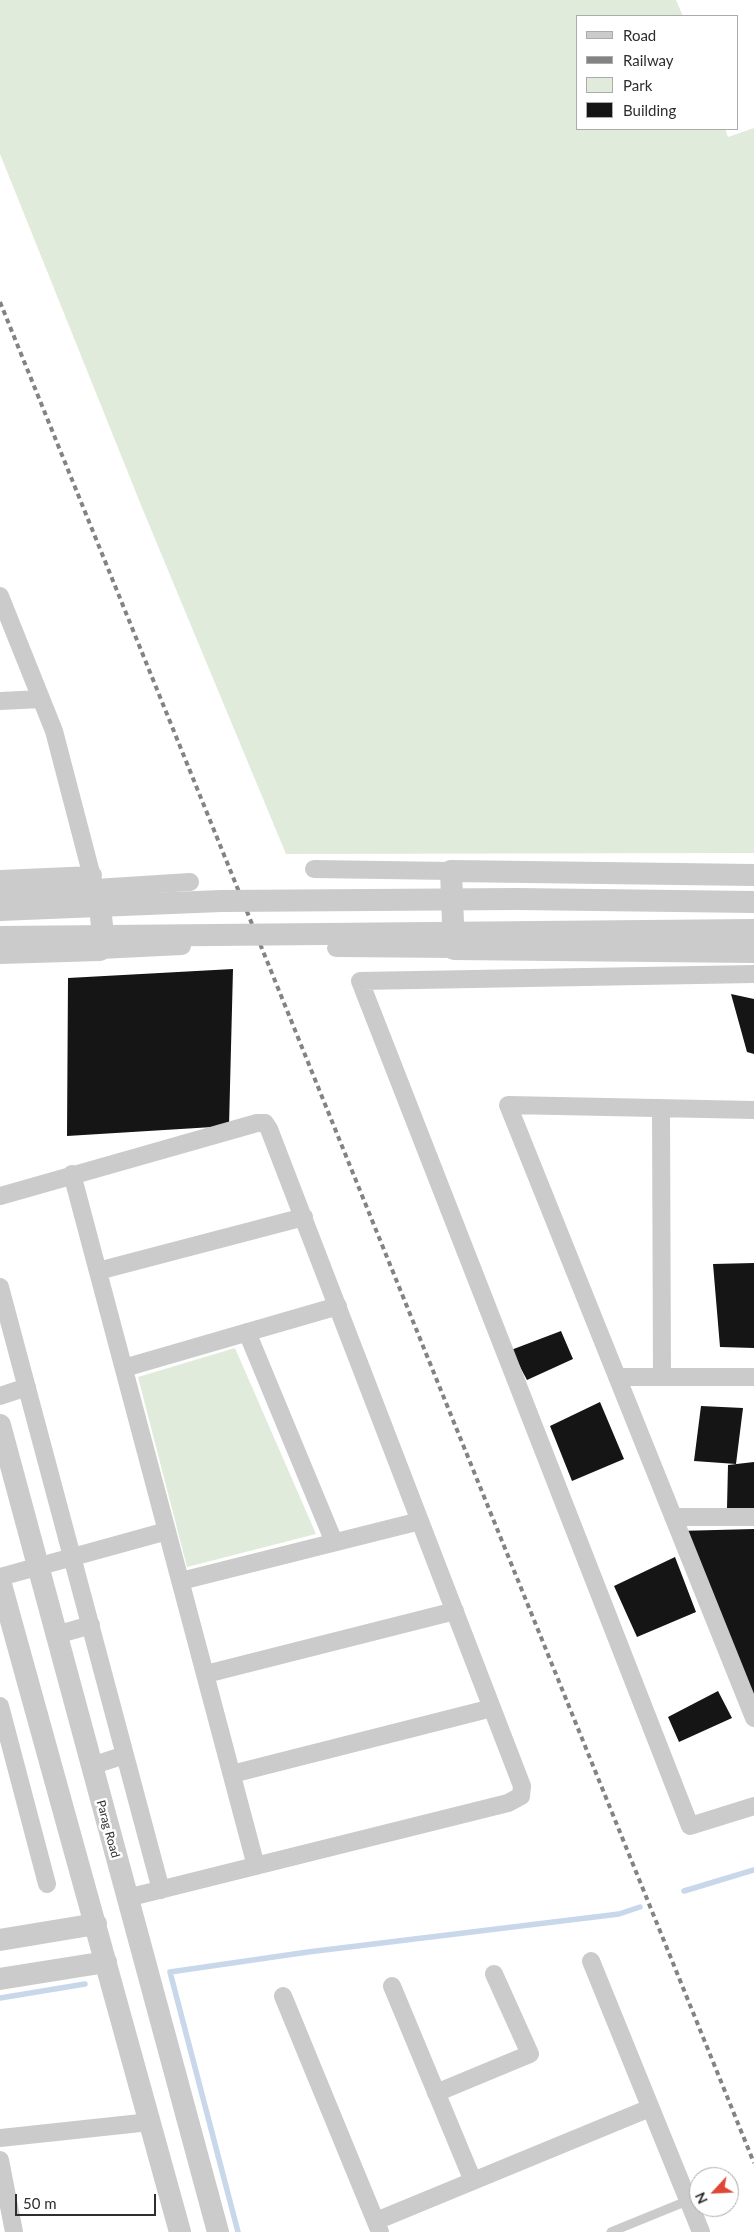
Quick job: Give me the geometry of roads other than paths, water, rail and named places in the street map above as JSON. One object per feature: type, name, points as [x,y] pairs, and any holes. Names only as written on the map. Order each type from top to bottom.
[{"type":"street","points":[[0,596],[54,731],[99,897],[104,945],[100,950]]},
{"type":"street","points":[[0,701],[41,699]]},
{"type":"street","points":[[314,869],[754,875]]},
{"type":"street","points":[[451,871],[454,949]]},
{"type":"street","points":[[0,879],[94,882],[190,882]]},
{"type":"street","points":[[0,891],[94,882]]},
{"type":"street","points":[[0,910],[220,901],[517,899],[754,902]]},
{"type":"street","points":[[0,937],[754,930]]},
{"type":"street","points":[[0,953],[204,944]]},
{"type":"street","points":[[336,948],[754,952]]},
{"type":"street","points":[[754,974],[360,981],[690,1826],[754,1806]]},
{"type":"street","points":[[754,1110],[508,1105],[754,1718]]},
{"type":"street","points":[[661,1108],[662,1377]]},
{"type":"street","points":[[0,1196],[257,1123],[265,1123],[304,1217],[522,1786],[520,1796],[508,1803],[144,1894],[72,1630],[68,1560],[3,1312],[0,1286]]},
{"type":"street","points":[[72,1174],[256,1866]]},
{"type":"street","points":[[98,1271],[304,1217]]},
{"type":"street","points":[[124,1368],[338,1306]]},
{"type":"street","points":[[247,1332],[334,1542]]},
{"type":"street","points":[[617,1377],[754,1377]]},
{"type":"street","points":[[0,1396],[23,1388]]},
{"type":"street","name":"Parag Road","points":[[0,1425],[42,1567],[72,1630],[144,1894],[150,1981],[218,2232]]},
{"type":"street","points":[[673,1517],[754,1517]]},
{"type":"street","points":[[181,1581],[420,1521]]},
{"type":"street","points":[[0,1577],[68,1560],[167,1531]]},
{"type":"street","points":[[0,1581],[180,2232]]},
{"type":"street","points":[[206,1674],[455,1611]]},
{"type":"street","points":[[0,1706],[48,1884]]},
{"type":"street","points":[[232,1774],[492,1708]]},
{"type":"street","points":[[0,1940],[96,1924]]},
{"type":"street","points":[[591,1961],[701,2232]]},
{"type":"street","points":[[0,1978],[106,1962]]},
{"type":"street","points":[[436,2093],[530,2054],[494,1974]]},
{"type":"street","points":[[114,1989],[150,1981]]},
{"type":"street","points":[[392,1986],[473,2181]]},
{"type":"street","points":[[283,1996],[378,2226],[473,2181],[650,2108]]},
{"type":"street","points":[[0,2138],[150,2122]]},
{"type":"street","points":[[0,2160],[14,2232]]},
{"type":"lane","points":[[611,2232],[687,2201]]},
{"type":"waterway","points":[[684,1891],[754,1870]]},
{"type":"waterway","points":[[238,2232],[170,1972],[308,1952],[619,1914],[640,1907]]},
{"type":"waterway","points":[[0,1998],[85,1984]]},
{"type":"railway","points":[[0,302],[754,2163]]}]
